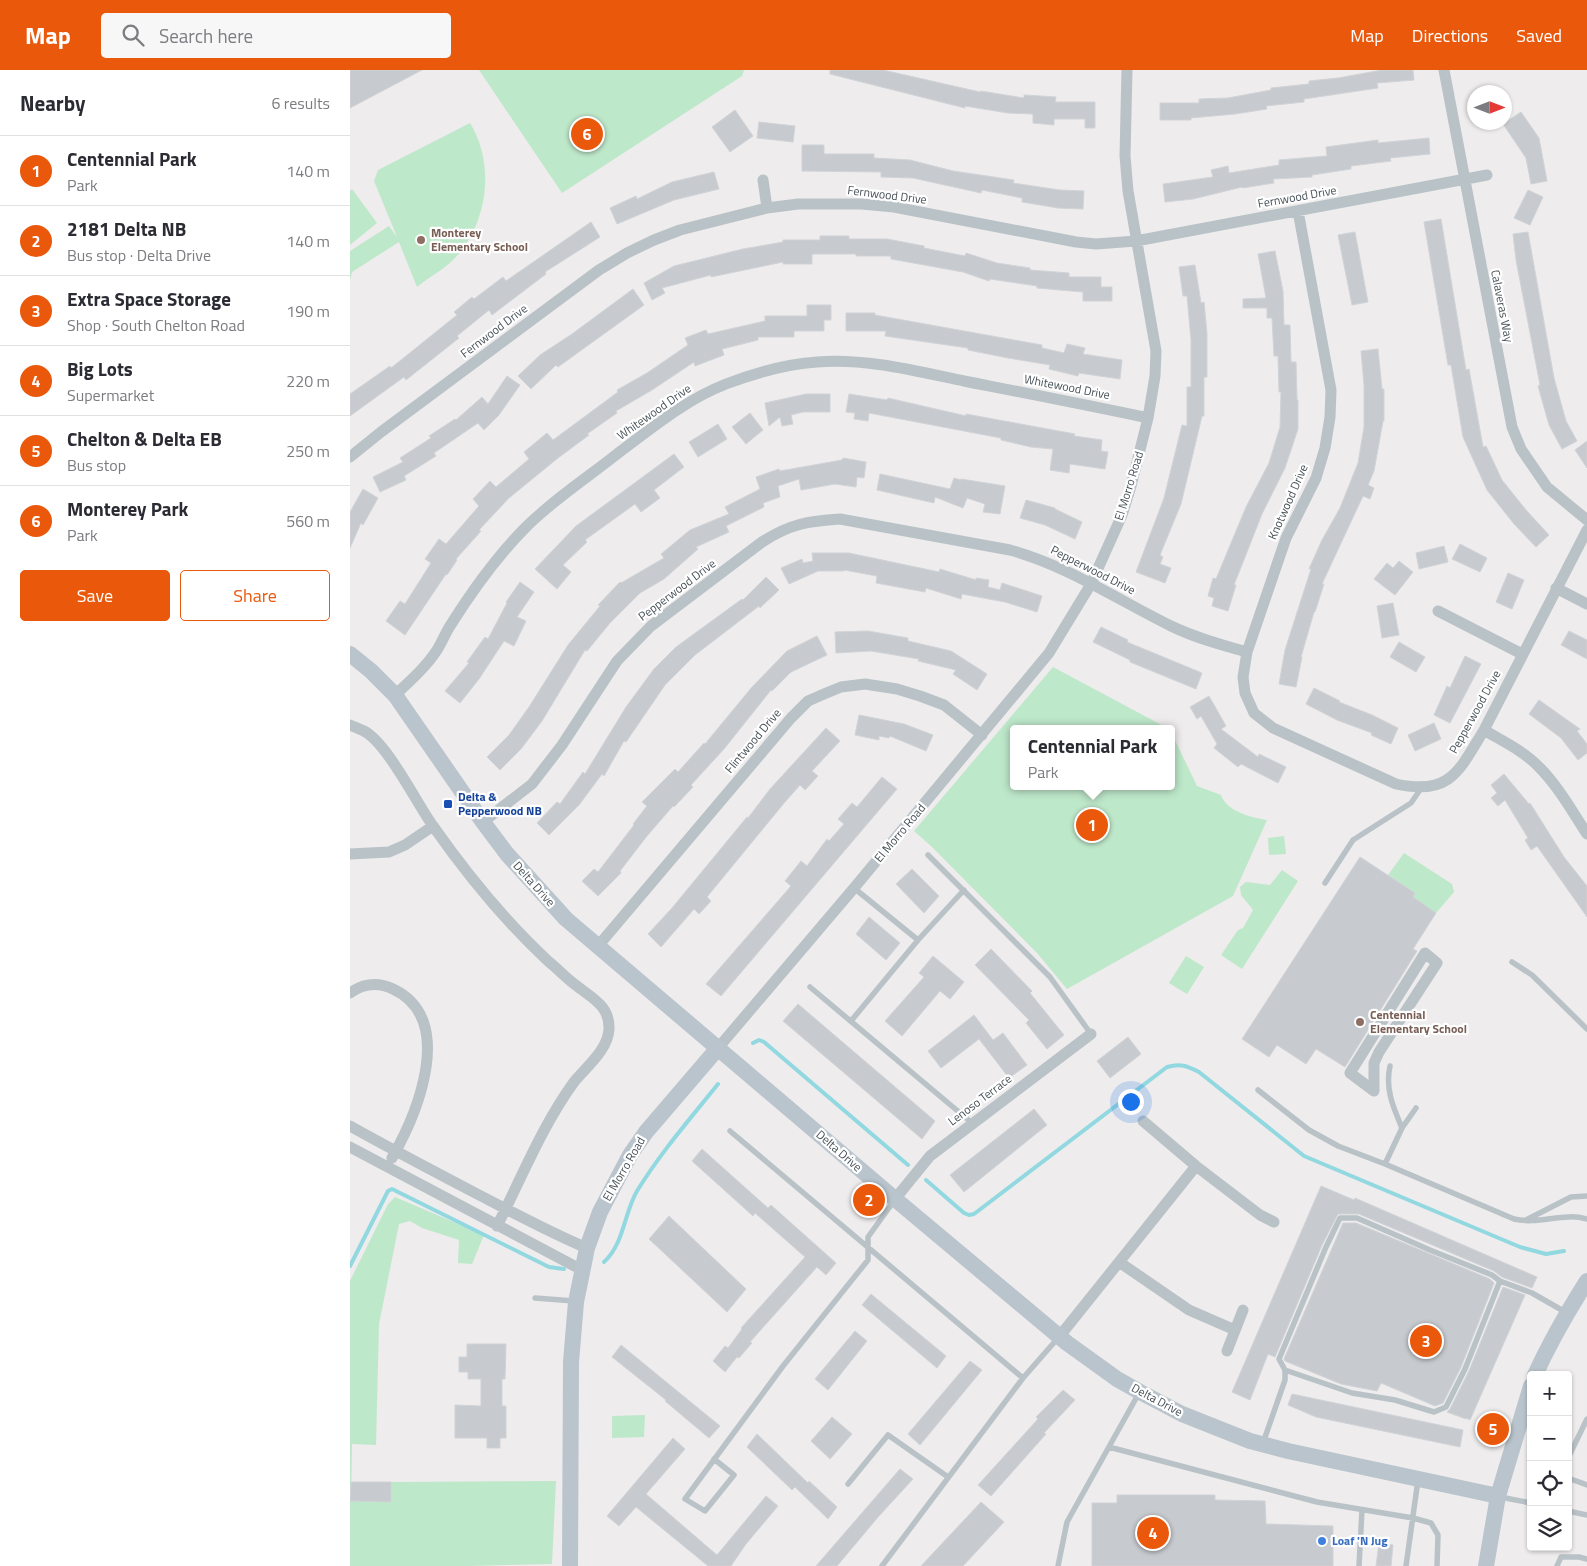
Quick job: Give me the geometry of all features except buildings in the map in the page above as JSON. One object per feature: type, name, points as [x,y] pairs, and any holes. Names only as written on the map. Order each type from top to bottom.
[{"type":"main road","name":"Delta Drive","points":[[350,654],[371,671],[395,695],[507,854],[566,919],[1059,1337],[1117,1379],[1140,1392],[1182,1414],[1262,1444],[1418,1480],[1498,1496]]},
{"type":"main road","name":"El Morro Road","points":[[570,1566],[571,1362],[576,1302],[588,1248],[600,1212],[630,1155],[646,1132],[718,1048]]},
{"type":"main road","points":[[1538,1371],[1546,1350],[1587,1281]]},
{"type":"main road","points":[[1486,1566],[1498,1496],[1527,1399]]},
{"type":"street","name":"El Morro Road","points":[[718,1048],[1049,653],[1091,584],[1122,515],[1148,418],[1155,376],[1156,351],[1128,191],[1125,156],[1127,70]]},
{"type":"street","name":"Calaveras Way","points":[[1444,70],[1512,427],[1521,449],[1547,487],[1587,520]]},
{"type":"street","name":"Fernwood Drive","points":[[350,457],[599,270],[627,253],[680,230],[767,208],[798,204],[862,204],[894,207],[1076,242],[1096,244],[1136,240],[1487,175]]},
{"type":"street","points":[[763,180],[767,208]]},
{"type":"street","name":"Knotwood Drive","points":[[1247,652],[1286,538],[1316,478],[1325,448],[1330,417],[1330,390],[1298,211]]},
{"type":"street","name":"Whitewood Drive","points":[[395,695],[421,670],[437,650],[472,593],[507,548],[547,507],[694,398],[725,384],[754,374],[790,366],[817,362],[843,362],[908,370],[1148,418]]},
{"type":"street","name":"Pepperwood Drive","points":[[483,822],[532,784],[557,751],[617,661],[651,626],[762,542],[796,525],[820,520],[840,520],[1010,550],[1036,558],[1194,636],[1247,652],[1243,677],[1245,693],[1254,713],[1273,728],[1396,784],[1409,787],[1440,785],[1454,775],[1484,730],[1587,530]]},
{"type":"street","points":[[1556,588],[1587,604]]},
{"type":"street","points":[[1438,610],[1522,654]]},
{"type":"street","name":"Flintwood Drive","points":[[598,946],[791,718],[808,702],[841,687],[865,684],[897,689],[944,705],[982,735]]},
{"type":"street","points":[[350,726],[365,731],[381,745],[433,826],[474,879],[517,929],[576,986],[598,1001],[608,1019],[609,1031],[604,1045],[574,1082],[553,1115],[538,1141],[497,1226]]},
{"type":"street","points":[[1484,730],[1524,754],[1539,766],[1587,834]]},
{"type":"street","points":[[350,854],[389,852],[405,845],[433,826]]},
{"type":"street","points":[[1425,953],[1437,963],[1379,1052],[1374,1063],[1374,1091],[1350,1073],[1425,953]]},
{"type":"street","points":[[350,993],[368,984],[384,985],[400,992],[412,1001],[421,1016],[428,1037],[424,1081],[412,1115],[387,1166]]},
{"type":"street","name":"Lenoso Terrace","points":[[895,1199],[930,1156],[1091,1034]]},
{"type":"street","points":[[1143,1121],[1196,1166],[1260,1215],[1274,1222]]},
{"type":"street","points":[[350,1126],[395,1152],[506,1209],[561,1237],[588,1248]]},
{"type":"street","points":[[350,1147],[582,1270]]},
{"type":"street","points":[[1059,1337],[1196,1166]]},
{"type":"street","points":[[1119,1262],[1189,1310],[1235,1330]]},
{"type":"street","points":[[1227,1350],[1243,1310]]},
{"type":"lane","points":[[1326,883],[1353,840],[1411,803],[1422,787]]},
{"type":"lane","points":[[928,855],[1050,977],[1091,1034]]},
{"type":"lane","points":[[854,888],[918,940]]},
{"type":"lane","points":[[851,1021],[918,940],[964,890]]},
{"type":"lane","points":[[1512,962],[1532,975],[1587,1029]]},
{"type":"lane","points":[[810,987],[972,1123]]},
{"type":"lane","points":[[1390,1066],[1387,1078],[1389,1097],[1402,1128]]},
{"type":"lane","points":[[1258,1090],[1308,1130],[1338,1146],[1514,1219],[1524,1221],[1543,1220],[1568,1216],[1587,1219]]},
{"type":"lane","points":[[1385,1164],[1402,1128],[1416,1108]]},
{"type":"lane","points":[[730,1131],[1023,1378]]},
{"type":"lane","points":[[1524,1221],[1572,1197],[1587,1196]]},
{"type":"lane","points":[[714,1459],[734,1475],[705,1511],[685,1498],[783,1366],[868,1260],[868,1237],[895,1199]]},
{"type":"lane","points":[[1262,1444],[1285,1380],[1285,1370],[1278,1359],[1340,1218],[1357,1218],[1492,1275],[1500,1281],[1532,1293],[1567,1313]]},
{"type":"lane","points":[[1285,1370],[1352,1393],[1395,1400],[1434,1412],[1446,1407],[1465,1369],[1500,1281]]},
{"type":"lane","points":[[535,1298],[576,1302]]},
{"type":"lane","points":[[882,1566],[1023,1378],[1059,1337]]},
{"type":"lane","points":[[1058,1566],[1067,1522],[1140,1392]]},
{"type":"lane","points":[[1572,1450],[1587,1419]]},
{"type":"lane","points":[[848,1484],[888,1434],[948,1478]]},
{"type":"lane","points":[[1109,1447],[1317,1502],[1413,1518],[1431,1523],[1438,1535],[1437,1566]]},
{"type":"lane","points":[[1572,1479],[1587,1485]]},
{"type":"lane","points":[[1406,1566],[1418,1480]]},
{"type":"lane","points":[[1498,1496],[1527,1502]]},
{"type":"lane","points":[[1359,1566],[1362,1510]]},
{"type":"lane","points":[[1572,1512],[1587,1515]]},
{"type":"lane","points":[[1557,1566],[1561,1557],[1587,1559]]},
{"type":"green space","points":[[479,70],[744,70],[742,76],[562,193]]},
{"type":"green space","points":[[470,123],[478,140],[485,176],[480,214],[464,248],[451,262],[417,287],[399,242],[352,272],[350,280],[350,251],[389,226],[397,237],[374,181],[378,170]]},
{"type":"green space","points":[[352,189],[377,223],[350,245],[350,191]]},
{"type":"green space","points":[[1053,667],[1162,725],[1010,725],[1010,790],[1175,790],[1175,740],[1197,786],[1221,795],[1228,805],[1240,813],[1267,820],[1233,896],[1067,989],[1037,953],[914,831]]},
{"type":"green space","points":[[1284,836],[1286,854],[1269,855],[1268,838]]},
{"type":"green space","points":[[1404,853],[1452,884],[1454,892],[1436,913],[1413,897],[1415,893],[1388,875]]},
{"type":"green space","points":[[1282,870],[1298,881],[1242,969],[1221,955],[1238,930],[1243,928],[1253,910],[1241,895],[1240,887],[1246,882],[1270,885]]},
{"type":"green space","points":[[1186,956],[1204,967],[1187,994],[1169,983]]},
{"type":"green space","points":[[395,1197],[484,1235],[472,1264],[458,1263],[459,1240],[422,1228],[410,1221],[399,1224],[379,1324],[376,1445],[352,1444],[351,1501],[391,1502],[391,1482],[556,1481],[552,1564],[350,1566],[350,1281],[388,1204]]},
{"type":"green space","points":[[645,1415],[644,1437],[612,1438],[612,1416]]},
{"type":"waterway","points":[[753,1043],[759,1040],[764,1042],[908,1165]]},
{"type":"waterway","points":[[926,1180],[964,1213],[974,1214],[1167,1067],[1180,1065],[1199,1072],[1304,1156],[1520,1247],[1546,1254],[1564,1251]]},
{"type":"waterway","points":[[604,1262],[616,1246],[637,1191],[666,1149],[718,1084]]},
{"type":"waterway","points":[[350,1266],[388,1191],[392,1189],[549,1267],[564,1269]]},
{"type":"place","name":"Monterey Park","points":[[587,134]]},
{"type":"place","name":"Monterey Elementary School","points":[[421,240]]},
{"type":"place","name":"Delta & Pepperwood NB","points":[[448,804]]},
{"type":"place","name":"Centennial Park","points":[[1092,825]]},
{"type":"place","name":"Centennial Elementary School","points":[[1360,1022]]},
{"type":"place","name":"2181 Delta NB","points":[[869,1200]]},
{"type":"place","name":"Extra Space Storage","points":[[1426,1341]]},
{"type":"place","name":"Chelton & Delta EB","points":[[1493,1429]]},
{"type":"place","name":"Big Lots","points":[[1153,1533]]},
{"type":"place","name":"Loaf 'N Jug","points":[[1322,1541]]}]
